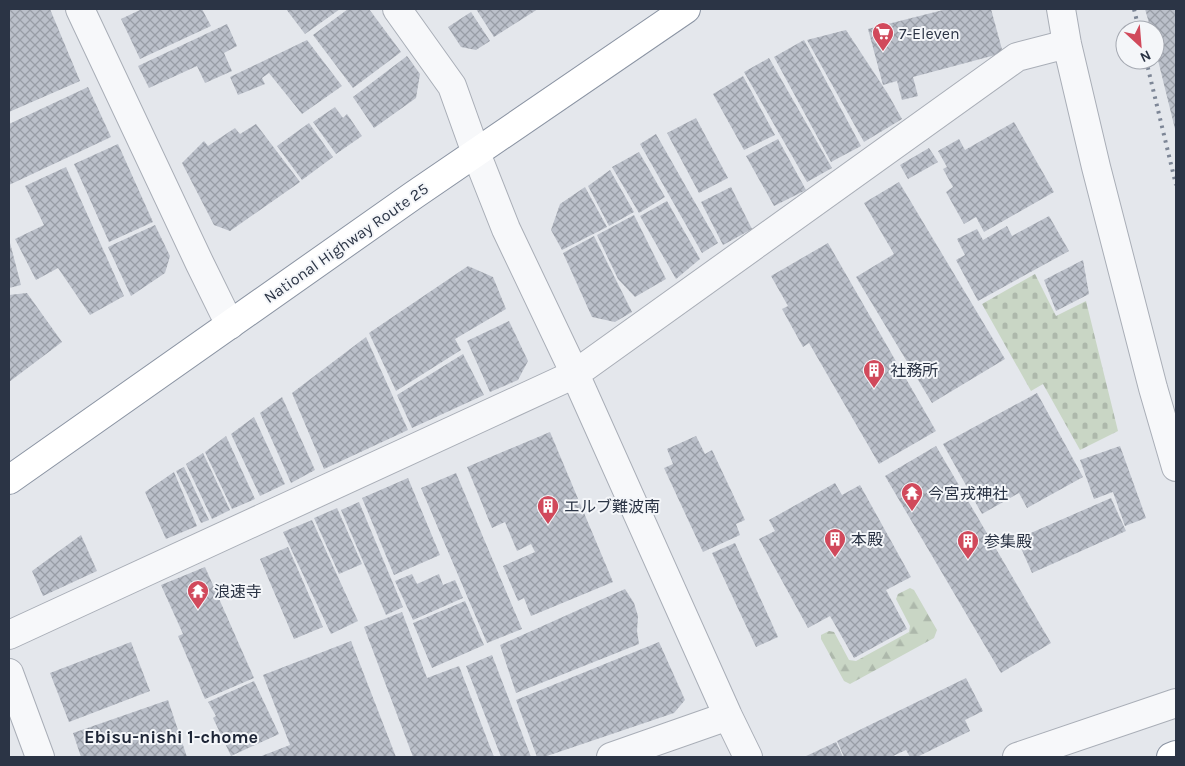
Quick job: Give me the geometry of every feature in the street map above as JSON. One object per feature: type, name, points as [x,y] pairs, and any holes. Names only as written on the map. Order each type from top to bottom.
[{"type":"highway","name":"National Highway Route 25","points":[[9,480],[414,195],[686,9]]},
{"type":"highway","points":[[1171,757],[1176,755]]},
{"type":"street","points":[[80,9],[230,324]]},
{"type":"street","points":[[397,9],[452,86],[506,229],[575,374],[748,757]]},
{"type":"street","points":[[1061,9],[1067,44],[1096,167],[1150,379],[1176,467]]},
{"type":"street","points":[[9,635],[575,374],[1017,57],[1067,44]]},
{"type":"street","points":[[9,673],[40,757]]},
{"type":"street","points":[[1017,757],[1176,703]]},
{"type":"street","points":[[611,757],[728,716]]},
{"type":"green space","points":[[1035,274],[1056,316],[1086,301],[1118,431],[1080,450],[1043,384],[1031,391],[982,304]]},
{"type":"green space","points":[[910,588],[914,590],[937,630],[934,638],[850,684],[844,681],[821,639],[821,635],[829,631],[834,632],[849,660],[856,661],[909,632],[910,626],[896,599],[898,594]]},
{"type":"building","points":[[50,9],[80,81],[9,112],[9,10]]},
{"type":"building","points":[[142,9],[202,9],[211,26],[140,59],[121,19]]},
{"type":"building","points":[[286,9],[340,9],[305,34]]},
{"type":"building","points":[[348,9],[369,9],[401,52],[353,88],[313,35]]},
{"type":"building","points":[[476,9],[538,9],[494,37]]},
{"type":"building","points":[[947,9],[991,9],[1003,53],[913,77],[918,96],[902,100],[897,81],[883,85],[868,29]]},
{"type":"building","points":[[1145,9],[1176,9],[1176,133],[1160,70],[1165,70],[1165,20],[1148,20]]},
{"type":"building","points":[[471,12],[490,41],[476,50],[461,47],[448,27]]},
{"type":"building","points":[[227,24],[237,46],[224,53],[232,71],[205,83],[197,66],[149,88],[138,66]]},
{"type":"building","points":[[846,30],[902,119],[864,142],[807,40]]},
{"type":"building","points":[[307,40],[342,86],[302,114],[269,73],[262,78],[265,84],[238,95],[230,77]]},
{"type":"building","points":[[804,40],[861,146],[831,162],[774,57]]},
{"type":"building","points":[[407,56],[420,74],[416,98],[374,128],[353,97]]},
{"type":"building","points":[[769,58],[832,168],[807,182],[744,72]]},
{"type":"building","points":[[743,76],[775,135],[744,150],[713,94]]},
{"type":"building","points":[[88,87],[111,137],[9,185],[9,124]]},
{"type":"building","points":[[335,107],[343,118],[347,114],[362,136],[336,154],[313,122]]},
{"type":"building","points":[[696,118],[728,178],[699,193],[667,133]]},
{"type":"building","points":[[1014,122],[1054,192],[984,232],[976,217],[964,224],[946,192],[953,187],[943,169],[947,167],[938,151],[959,139],[965,150]]},
{"type":"building","points":[[309,123],[333,157],[302,180],[277,146]]},
{"type":"building","points":[[256,124],[300,182],[230,231],[214,225],[182,163],[204,141],[208,146],[235,128],[240,134]]},
{"type":"building","points":[[656,134],[718,243],[702,253],[640,144]]},
{"type":"building","points":[[778,139],[806,190],[774,206],[746,156]]},
{"type":"building","points":[[118,144],[153,222],[109,242],[74,164]]},
{"type":"building","points":[[929,148],[938,162],[908,179],[900,165]]},
{"type":"building","points":[[639,152],[665,197],[639,213],[612,167]]},
{"type":"building","points":[[66,167],[124,296],[90,315],[58,268],[36,280],[15,239],[44,225],[25,186]]},
{"type":"building","points":[[610,170],[634,212],[609,226],[588,186]]},
{"type":"building","points":[[899,182],[1005,359],[932,403],[856,277],[894,254],[864,203]]},
{"type":"building","points":[[585,187],[607,227],[562,250],[551,230],[560,204]]},
{"type":"building","points":[[731,187],[752,229],[723,245],[701,202]]},
{"type":"building","points":[[667,201],[700,259],[676,279],[640,216]]},
{"type":"building","points":[[634,215],[666,279],[635,297],[618,279],[597,235]]},
{"type":"building","points":[[1049,216],[1069,251],[978,301],[956,260],[965,255],[957,239],[977,229],[983,240],[1007,226],[1012,236]]},
{"type":"building","points":[[155,225],[170,256],[165,273],[131,296],[108,247]]},
{"type":"building","points":[[594,236],[632,312],[615,322],[592,317],[563,253]]},
{"type":"building","points":[[9,239],[21,285],[9,288]]},
{"type":"building","name":"社務所","points":[[828,243],[936,431],[879,464],[809,343],[803,347],[782,309],[788,306],[771,276]]},
{"type":"building","points":[[1083,260],[1089,294],[1056,311],[1044,280]]},
{"type":"building","points":[[468,266],[493,277],[506,309],[455,339],[461,350],[396,391],[369,333]]},
{"type":"building","points":[[27,293],[62,342],[9,382],[9,295]]},
{"type":"building","points":[[509,321],[528,361],[518,380],[490,392],[467,341]]},
{"type":"building","points":[[366,337],[408,430],[324,469],[292,393]]},
{"type":"building","points":[[463,354],[484,395],[412,428],[397,395]]},
{"type":"building","points":[[1037,393],[1083,477],[1027,508],[1019,493],[982,514],[943,444]]},
{"type":"building","points":[[282,397],[315,470],[291,483],[260,413]]},
{"type":"building","points":[[254,417],[285,484],[260,496],[231,434]]},
{"type":"building","name":"エルブ難波南","points":[[550,432],[613,582],[531,616],[524,598],[518,601],[503,566],[535,552],[531,544],[517,551],[505,522],[492,528],[467,467]]},
{"type":"building","points":[[226,436],[255,499],[232,509],[205,452]]},
{"type":"building","points":[[696,436],[705,454],[712,450],[745,520],[736,524],[740,535],[703,552],[664,468],[673,464],[667,449]]},
{"type":"building","name":"参集殿","points":[[936,446],[1051,643],[1001,673],[885,476]]},
{"type":"building","points":[[1120,446],[1146,518],[1125,526],[1113,492],[1094,499],[1080,460]]},
{"type":"building","points":[[203,453],[230,510],[212,519],[186,464]]},
{"type":"building","points":[[184,467],[209,520],[201,523],[176,471]]},
{"type":"building","points":[[174,472],[197,526],[166,539],[145,492]]},
{"type":"building","points":[[456,473],[522,629],[487,643],[421,488]]},
{"type":"building","points":[[408,478],[440,555],[394,575],[362,498]]},
{"type":"building","name":"本殿","points":[[835,483],[842,495],[860,485],[911,577],[886,590],[907,629],[854,658],[830,616],[808,628],[759,539],[775,531],[769,520]]},
{"type":"building","points":[[1111,498],[1126,531],[1032,573],[1017,539]]},
{"type":"building","points":[[359,502],[403,607],[386,615],[341,510]]},
{"type":"building","points":[[337,508],[362,564],[339,574],[314,518]]},
{"type":"building","points":[[312,520],[358,621],[331,634],[283,532]]},
{"type":"building","points":[[81,535],[97,571],[43,596],[32,571]]},
{"type":"building","points":[[735,543],[778,637],[756,647],[712,553]]},
{"type":"building","points":[[288,547],[323,627],[294,639],[260,559]]},
{"type":"building","name":"浪速寺","points":[[205,567],[254,678],[205,699],[178,636],[183,634],[161,585]]},
{"type":"building","points":[[412,574],[417,584],[439,574],[443,585],[455,580],[463,598],[413,620],[395,581]]},
{"type":"building","points":[[625,589],[634,603],[638,616],[637,631],[639,644],[516,693],[500,645]]},
{"type":"building","points":[[465,601],[484,645],[432,668],[413,623]]},
{"type":"building","points":[[402,612],[427,678],[459,666],[494,757],[413,757],[364,627]]},
{"type":"building","points":[[351,641],[396,757],[259,757],[290,745],[263,675]]},
{"type":"building","points":[[131,642],[150,691],[69,722],[50,673]]},
{"type":"building","points":[[659,642],[685,700],[674,713],[544,757],[537,757],[516,700]]},
{"type":"building","points":[[492,655],[531,757],[501,757],[466,666]]},
{"type":"building","points":[[966,678],[983,711],[965,720],[970,731],[917,757],[910,757],[906,750],[891,757],[844,757],[837,741]]},
{"type":"building","points":[[254,681],[279,734],[231,756],[213,718],[216,716],[208,702]]},
{"type":"building","points":[[168,700],[187,757],[81,757],[73,733]]},
{"type":"building","points":[[836,742],[843,757],[804,757]]},
{"type":"railway","points":[[1134,9],[1137,20]]},
{"type":"railway","points":[[1148,70],[1176,185]]},
{"type":"place","name":"7-Eleven","points":[[883,52]]},
{"type":"place","name":"社務所","points":[[874,389]]},
{"type":"place","name":"今宮戎神社","points":[[912,512]]},
{"type":"place","name":"エルブ難波南","points":[[548,525]]},
{"type":"place","name":"本殿","points":[[835,558]]},
{"type":"place","name":"参集殿","points":[[968,560]]},
{"type":"place","name":"浪速寺","points":[[198,610]]},
{"type":"district","name":"Ebisu-nishi 1-chome","points":[[171,737]]}]
